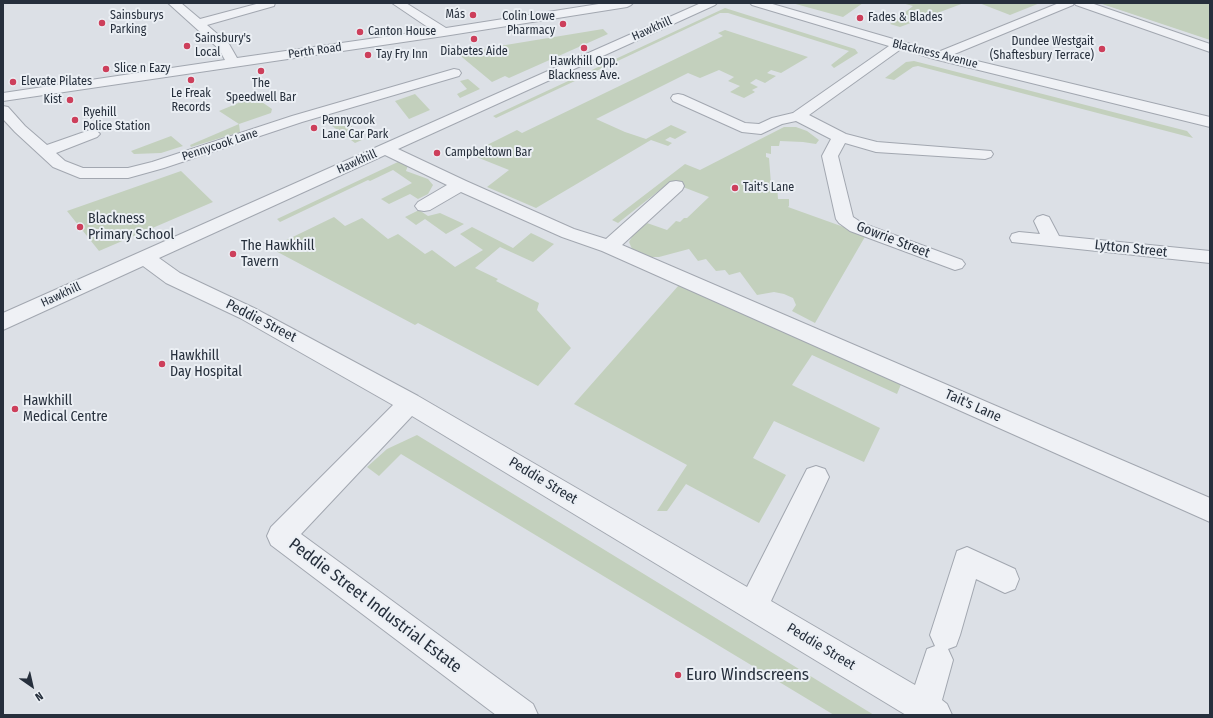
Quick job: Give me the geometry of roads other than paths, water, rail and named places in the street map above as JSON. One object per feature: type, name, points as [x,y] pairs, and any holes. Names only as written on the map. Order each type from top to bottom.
[{"type":"street","points":[[174,3],[224,47],[233,63]]},
{"type":"street","points":[[398,3],[444,32]]},
{"type":"street","name":"Hawkhill","points":[[3,322],[385,149],[641,27],[711,3]]},
{"type":"street","name":"Blackness Avenue","points":[[756,3],[939,56],[1210,122]]},
{"type":"street","points":[[939,56],[1069,3]]},
{"type":"street","points":[[1080,3],[1210,48]]},
{"type":"street","points":[[197,24],[270,4]]},
{"type":"street","name":"Perth Road","points":[[3,97],[444,32],[563,8],[627,8]]},
{"type":"street","points":[[678,98],[742,127],[761,129],[777,121],[798,116],[899,45]]},
{"type":"street","name":"Pennycook Lane","points":[[3,110],[59,164],[80,173],[93,175],[128,173],[158,165],[297,119],[454,73]]},
{"type":"street","points":[[798,116],[840,137],[876,147],[958,159],[985,154]]},
{"type":"street","points":[[44,151],[92,134]]},
{"type":"street","name":"Gowrie Street","points":[[840,137],[830,156],[845,219],[856,227],[955,264]]},
{"type":"street","name":"Tait's Lane","points":[[385,149],[460,185],[568,233],[609,247],[1210,510]]},
{"type":"street","points":[[424,206],[460,185]]},
{"type":"street","points":[[609,247],[676,186]]},
{"type":"street","points":[[1043,221],[1052,241]]},
{"type":"street","name":"Lytton Street","points":[[1019,238],[1210,257]]},
{"type":"street","name":"Peddie Street","points":[[144,257],[173,278],[247,313],[410,404],[930,711]]},
{"type":"street","name":"Peddie Street Industrial Estate","points":[[410,404],[281,536],[522,715]]},
{"type":"street","points":[[753,606],[816,477]]},
{"type":"street","points":[[930,711],[942,647],[967,560],[1005,579]]},
{"type":"place","name":"Más","points":[[473,15]]},
{"type":"place","name":"Fades & Blades","points":[[860,18]]},
{"type":"place","name":"Sainsburys Parking","points":[[102,23]]},
{"type":"place","name":"Colin Lowe Pharmacy","points":[[563,24]]},
{"type":"place","name":"Canton House","points":[[360,32]]},
{"type":"place","name":"Diabetes Aide","points":[[474,39]]},
{"type":"place","name":"Sainsbury's Local","points":[[187,46]]},
{"type":"place","name":"Hawkhill Opp. Blackness Ave.","points":[[584,48]]},
{"type":"place","name":"Dundee Westgait (Shaftesbury Terrace)","points":[[1102,49]]},
{"type":"place","name":"Tay Fry Inn","points":[[368,55]]},
{"type":"place","name":"Slice n Eazy","points":[[106,69]]},
{"type":"place","name":"The Speedwell Bar","points":[[261,71]]},
{"type":"place","name":"Le Freak Records","points":[[191,80]]},
{"type":"place","name":"Elevate Pilates","points":[[13,82]]},
{"type":"place","name":"Kist","points":[[70,100]]},
{"type":"place","name":"Ryehill Police Station","points":[[75,120]]},
{"type":"place","name":"Pennycook Lane Car Park","points":[[314,128]]},
{"type":"place","name":"Campbeltown Bar","points":[[437,153]]},
{"type":"place","name":"Tait's Lane","points":[[735,188]]},
{"type":"place","name":"Blackness Primary School","points":[[80,227]]},
{"type":"place","name":"The Hawkhill Tavern","points":[[233,254]]},
{"type":"place","name":"Hawkhill Day Hospital","points":[[162,364]]},
{"type":"place","name":"Hawkhill Medical Centre","points":[[15,409]]},
{"type":"place","name":"Euro Windscreens","points":[[678,675]]}]
